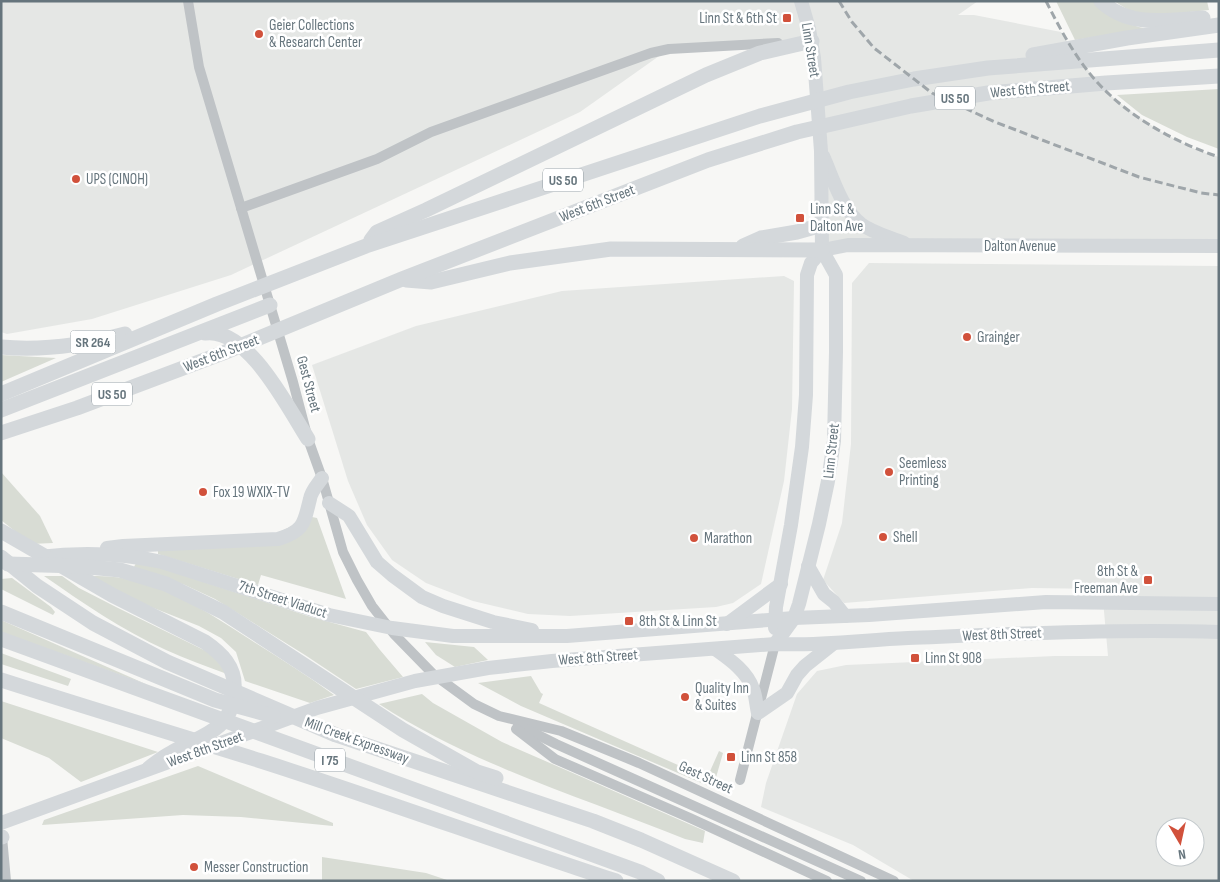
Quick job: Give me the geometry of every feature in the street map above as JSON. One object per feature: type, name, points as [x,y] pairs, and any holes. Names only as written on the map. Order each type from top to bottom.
[{"type":"highway","points":[[1101,1],[1110,10],[1124,17],[1138,20],[1204,18],[1219,24]]},
{"type":"highway","points":[[988,68],[1014,58],[1219,24]]},
{"type":"highway","points":[[366,246],[377,232],[706,76],[760,53],[812,41]]},
{"type":"highway","name":"West 6th Street","points":[[182,319],[366,246],[447,218],[760,116],[848,92],[914,79],[988,68],[1219,50]]},
{"type":"highway","name":"West 6th Street","points":[[1,433],[77,408],[222,353],[402,279],[708,160],[797,132],[911,106],[988,93],[1048,87],[1219,76]]},
{"type":"highway","points":[[737,249],[761,238],[788,234],[822,225]]},
{"type":"highway","points":[[402,279],[431,282],[510,263],[611,249],[822,250]]},
{"type":"highway","points":[[1,410],[270,305]]},
{"type":"highway","name":"SR 264","points":[[1,347],[50,348],[69,346],[103,340],[182,319]]},
{"type":"highway","name":"US 50","points":[[4,392],[182,319]]},
{"type":"highway","points":[[192,336],[208,332],[221,333],[232,339],[260,365],[271,379],[308,439]]},
{"type":"highway","points":[[1,531],[112,595],[205,642],[219,652],[226,660],[232,674],[234,686],[232,703],[226,719],[206,735],[170,753],[149,768]]},
{"type":"highway","name":"Mill Creek Expressway","points":[[1,557],[37,586],[102,628],[167,662],[336,735],[593,821],[733,881]]},
{"type":"highway","points":[[1,563],[78,566],[120,570],[166,584],[222,612],[374,712],[477,772],[572,805],[593,821]]},
{"type":"highway","points":[[1,601],[68,639]]},
{"type":"highway","points":[[1,612],[215,700],[336,735]]},
{"type":"highway","name":"Mill Creek Expressway","points":[[1,639],[640,872],[658,881]]},
{"type":"highway","points":[[1,680],[262,762],[616,881]]},
{"type":"main road","name":"Linn Street","points":[[775,644],[794,618],[819,524],[834,441],[836,275],[822,250],[821,151],[812,41],[801,1]]},
{"type":"main road","points":[[821,151],[843,200],[858,221],[874,231],[910,245]]},
{"type":"main road","name":"Dalton Avenue","points":[[822,250],[848,245],[1219,246]]},
{"type":"main road","name":"Linn Street","points":[[775,644],[775,620],[795,499],[803,430],[806,395],[807,276],[811,262],[822,250]]},
{"type":"main road","points":[[62,554],[123,546],[278,539],[296,532],[303,524],[307,518],[310,496],[322,478]]},
{"type":"main road","points":[[329,503],[349,516],[377,562],[422,597],[443,606],[493,622],[567,636]]},
{"type":"main road","name":"7th Street Viaduct","points":[[1,563],[62,554],[128,555],[162,562],[329,614],[392,628],[453,636],[567,636]]},
{"type":"main road","points":[[808,566],[824,594],[834,602],[845,616]]},
{"type":"main road","points":[[727,624],[781,584]]},
{"type":"main road","name":"West 8th Street","points":[[567,636],[794,618],[1046,602],[1219,604]]},
{"type":"main road","name":"West 8th Street","points":[[2,832],[149,768],[317,708],[415,681],[488,668],[552,661],[775,644],[801,645],[884,639],[1072,632],[1219,632]]},
{"type":"main road","points":[[715,649],[732,661],[748,678],[754,690],[758,713],[787,693],[797,675],[805,666],[834,643]]},
{"type":"street","name":"Gest Street","points":[[188,1],[198,67],[343,552],[372,606],[394,634],[414,657],[474,704],[499,716],[561,731],[639,763],[894,881]]},
{"type":"street","points":[[241,208],[377,159],[431,132],[651,52],[669,49],[812,41]]},
{"type":"street","name":"Linn Street","points":[[740,780],[775,644]]},
{"type":"street","name":"Gest Street","points":[[499,716],[554,759],[690,818],[827,881]]},
{"type":"street","points":[[499,716],[556,744],[861,881]]},
{"type":"street","points":[[2,832],[6,881]]},
{"type":"shaded area","points":[[1,1],[978,1],[958,15],[974,15],[1061,32],[1081,62],[1110,95],[1163,133],[1197,150],[1219,157],[1219,246],[822,250],[812,41],[669,49],[580,112],[231,275],[92,319],[7,334],[1,332]]},
{"type":"shaded area","points":[[1056,1],[1093,1],[1110,16],[1121,22],[1143,29],[1075,40]]},
{"type":"shaded area","points":[[1114,1],[1207,1],[1209,10],[1170,14],[1133,13]]},
{"type":"shaded area","points":[[1219,89],[1219,149],[1187,137],[1142,115],[1117,95]]},
{"type":"shaded area","points":[[869,263],[1219,266],[1219,881],[914,881],[853,845],[761,807],[766,783],[797,694],[817,671],[846,665],[1055,656],[1108,656],[1102,589],[1032,588],[844,603],[823,580],[842,523],[851,444],[852,283]]},
{"type":"shaded area","points":[[784,276],[794,281],[792,409],[784,481],[761,584],[733,603],[716,607],[570,616],[528,614],[473,601],[426,583],[392,560],[367,525],[348,481],[312,365],[416,326],[562,291]]},
{"type":"shaded area","points":[[1,355],[56,358],[1,382]]},
{"type":"shaded area","points":[[1,472],[40,516],[53,543],[31,544],[1,520]]},
{"type":"shaded area","points":[[312,517],[317,518],[346,599],[261,575],[258,585],[158,554],[158,547],[248,546]]},
{"type":"shaded area","points":[[136,563],[155,566],[311,617],[366,632],[403,677],[356,689],[215,599],[185,585],[134,567]]},
{"type":"shaded area","points":[[44,576],[62,576],[79,588],[212,654],[227,674],[174,653],[134,634]]},
{"type":"shaded area","points":[[93,576],[137,581],[178,597],[217,618],[334,695],[310,703],[245,681],[236,652],[221,638],[199,626],[126,597]]},
{"type":"shaded area","points":[[12,578],[51,607],[55,612],[53,615],[1,589],[1,579]]},
{"type":"shaded area","points":[[1,620],[148,685],[1,632]]},
{"type":"shaded area","points":[[425,642],[474,647],[488,660],[455,667],[436,655]]},
{"type":"shaded area","points":[[1,653],[71,679],[68,686],[1,664]]},
{"type":"shaded area","points":[[531,676],[543,694],[539,703],[707,778],[719,751],[723,753],[713,788],[521,706],[478,683]]},
{"type":"shaded area","points":[[422,694],[433,703],[502,742],[705,831],[703,843],[685,839],[528,779],[452,745],[415,726],[379,704]]},
{"type":"shaded area","points":[[1,701],[158,752],[81,782],[49,758],[1,738]]},
{"type":"shaded area","points":[[198,766],[333,823],[333,826],[241,817],[183,815],[42,825],[44,820]]},
{"type":"shaded area","points":[[322,857],[426,873],[450,881],[322,881]]},
{"type":"railway","points":[[839,1],[852,22],[874,48],[932,93],[995,122],[1139,177],[1201,193],[1219,195]]},
{"type":"railway","points":[[1046,1],[1066,39],[1082,63],[1110,95],[1134,115],[1161,132],[1219,157]]},
{"type":"place","name":"Linn St & 6th St","points":[[787,18]]},
{"type":"place","name":"Geier Collections & Research Center","points":[[259,34]]},
{"type":"place","name":"UPS (CINOH)","points":[[76,179]]},
{"type":"place","name":"Linn St & Dalton Ave","points":[[800,218]]},
{"type":"place","name":"Grainger","points":[[967,337]]},
{"type":"place","name":"Seemless Printing","points":[[889,472]]},
{"type":"place","name":"Fox 19 WXIX-TV","points":[[203,492]]},
{"type":"place","name":"Shell","points":[[883,537]]},
{"type":"place","name":"Marathon","points":[[694,538]]},
{"type":"place","name":"8th St & Freeman Ave","points":[[1148,580]]},
{"type":"place","name":"8th St & Linn St","points":[[629,621]]},
{"type":"place","name":"Linn St 908","points":[[915,658]]},
{"type":"place","name":"Quality Inn & Suites","points":[[685,697]]},
{"type":"place","name":"Linn St 858","points":[[731,757]]},
{"type":"place","name":"Messer Construction","points":[[194,867]]}]
